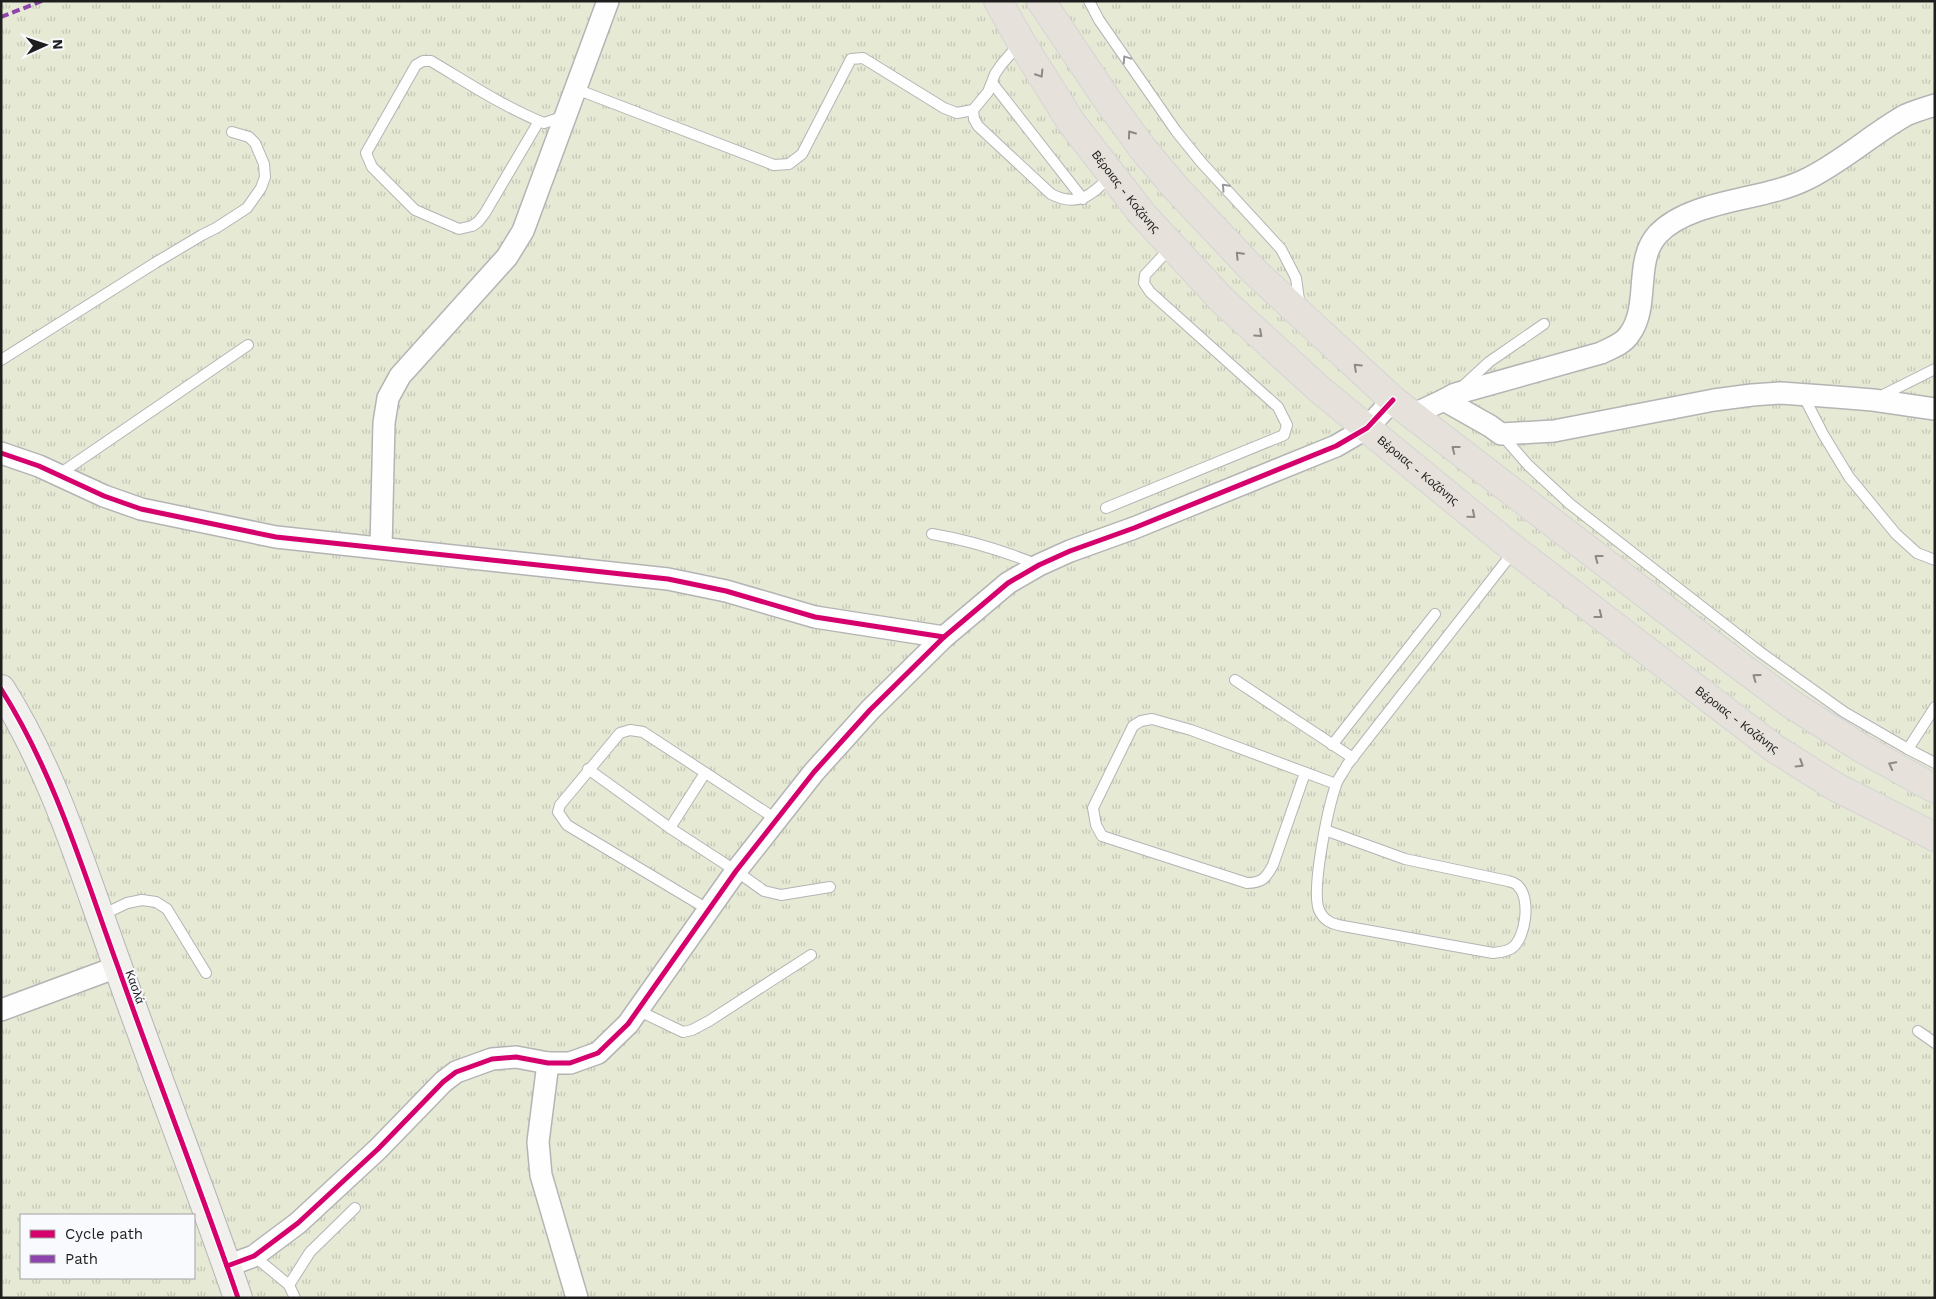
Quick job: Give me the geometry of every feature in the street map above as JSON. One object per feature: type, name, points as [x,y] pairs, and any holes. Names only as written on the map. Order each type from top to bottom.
[{"type":"main road","name":"Βέροιας - Κοζάνης","points":[[998,1],[1070,122],[1143,215],[1223,302],[1319,389],[1515,550],[1774,748],[1834,786],[1935,837]]},
{"type":"main road","points":[[1041,1],[1108,101],[1143,149],[1202,216],[1255,272],[1402,408],[1704,640],[1791,704],[1861,748],[1935,789]]},
{"type":"street","points":[[381,548],[383,443],[388,398],[400,376],[507,257],[516,244],[573,98],[608,1]]},
{"type":"street","points":[[227,1266],[254,1256],[298,1223],[378,1149],[443,1082],[456,1072],[492,1059],[516,1057],[548,1063],[570,1063],[598,1053],[628,1024],[736,871],[814,772],[870,710],[944,638],[1008,583],[1070,551],[1134,528],[1336,446],[1402,408],[1449,397],[1601,353],[1618,345],[1629,336],[1636,323],[1648,251],[1657,235],[1671,223],[1710,208],[1778,190],[1807,179],[1908,114],[1935,105]]},
{"type":"street","points":[[1449,397],[1501,434],[1554,431],[1752,395],[1781,393],[1873,400],[1935,409]]},
{"type":"street","points":[[1,453],[58,475],[104,496],[163,515],[276,537],[560,569],[668,579],[726,591],[815,617],[944,638]]},
{"type":"street","name":"Κασλά","points":[[1,689],[18,718],[46,777],[99,916],[238,1298]]},
{"type":"street","points":[[1,1010],[117,966]]},
{"type":"street","points":[[548,1063],[538,1142],[541,1175],[577,1298]]},
{"type":"lane","points":[[1089,1],[1099,20],[1176,131],[1201,162],[1281,249],[1296,278],[1301,316]]},
{"type":"lane","points":[[539,121],[485,214],[472,226],[459,229],[415,210],[372,168],[366,153],[416,65],[423,61],[431,61],[520,114],[539,121],[544,123],[559,118],[573,98],[774,165],[788,164],[802,154],[851,59],[863,58],[944,108],[957,113],[973,110],[993,84],[995,74],[1001,65],[1021,42]]},
{"type":"lane","points":[[993,84],[1082,199]]},
{"type":"lane","points":[[973,110],[974,119],[984,134],[1051,194],[1071,201],[1082,199],[1093,193],[1111,176]]},
{"type":"lane","points":[[1,360],[246,208],[261,188],[265,177],[264,164],[256,143],[249,137],[232,132]]},
{"type":"lane","points":[[1106,508],[1284,435],[1287,425],[1278,407],[1150,292],[1144,283],[1145,275],[1172,247]]},
{"type":"lane","points":[[1449,397],[1489,362],[1544,324]]},
{"type":"lane","points":[[58,475],[248,345]]},
{"type":"lane","points":[[1873,400],[1935,370]]},
{"type":"lane","points":[[1803,395],[1822,434],[1850,477],[1896,534],[1917,553],[1935,560]]},
{"type":"lane","points":[[1501,434],[1528,465],[1570,504],[1745,640],[1844,712],[1935,763]]},
{"type":"lane","points":[[932,534],[994,549],[1039,566]]},
{"type":"lane","points":[[1325,830],[1405,859],[1508,881],[1518,885],[1523,892],[1526,904],[1522,934],[1514,947],[1493,953],[1329,923],[1319,910],[1317,899],[1318,876],[1325,830],[1336,784],[1353,758],[1515,550]]},
{"type":"lane","points":[[1332,745],[1435,614]]},
{"type":"lane","points":[[1235,680],[1353,758]]},
{"type":"lane","points":[[1908,749],[1935,706]]},
{"type":"lane","points":[[1305,773],[1273,865],[1267,877],[1257,883],[1247,883],[1102,836],[1094,816],[1093,808],[1133,726],[1141,721],[1152,719],[1191,730],[1336,784]]},
{"type":"lane","points":[[709,910],[567,825],[558,812],[560,805],[588,769],[620,733],[630,730],[643,732],[776,819]]},
{"type":"lane","points":[[588,769],[670,828],[764,891],[781,895],[830,887]]},
{"type":"lane","points":[[670,828],[705,773]]},
{"type":"lane","points":[[99,916],[127,903],[142,900],[156,902],[167,909],[206,972]]},
{"type":"lane","points":[[638,1010],[683,1032],[692,1030],[811,955]]},
{"type":"lane","points":[[1918,1031],[1935,1042]]},
{"type":"lane","points":[[289,1284],[310,1252],[355,1208]]},
{"type":"lane","points":[[254,1256],[289,1284],[295,1298]]},
{"type":"green space","points":[[1,1],[1935,1],[1935,1298],[1,1298]]},
{"type":"marked path","points":[[1,17],[42,1]]},
{"type":"cycle path","points":[[227,1266],[254,1256],[298,1223],[378,1149],[443,1082],[456,1072],[492,1059],[516,1057],[548,1063],[570,1063],[598,1053],[628,1024],[736,871],[814,772],[870,710],[944,637],[1008,583],[1039,565],[1070,551],[1134,528],[1336,446],[1367,428],[1393,400]]},
{"type":"cycle path","points":[[1,453],[39,466],[104,496],[141,509],[276,537],[668,579],[726,591],[815,617],[944,637]]},
{"type":"cycle path","points":[[1,689],[37,755],[67,825],[238,1298]]}]
